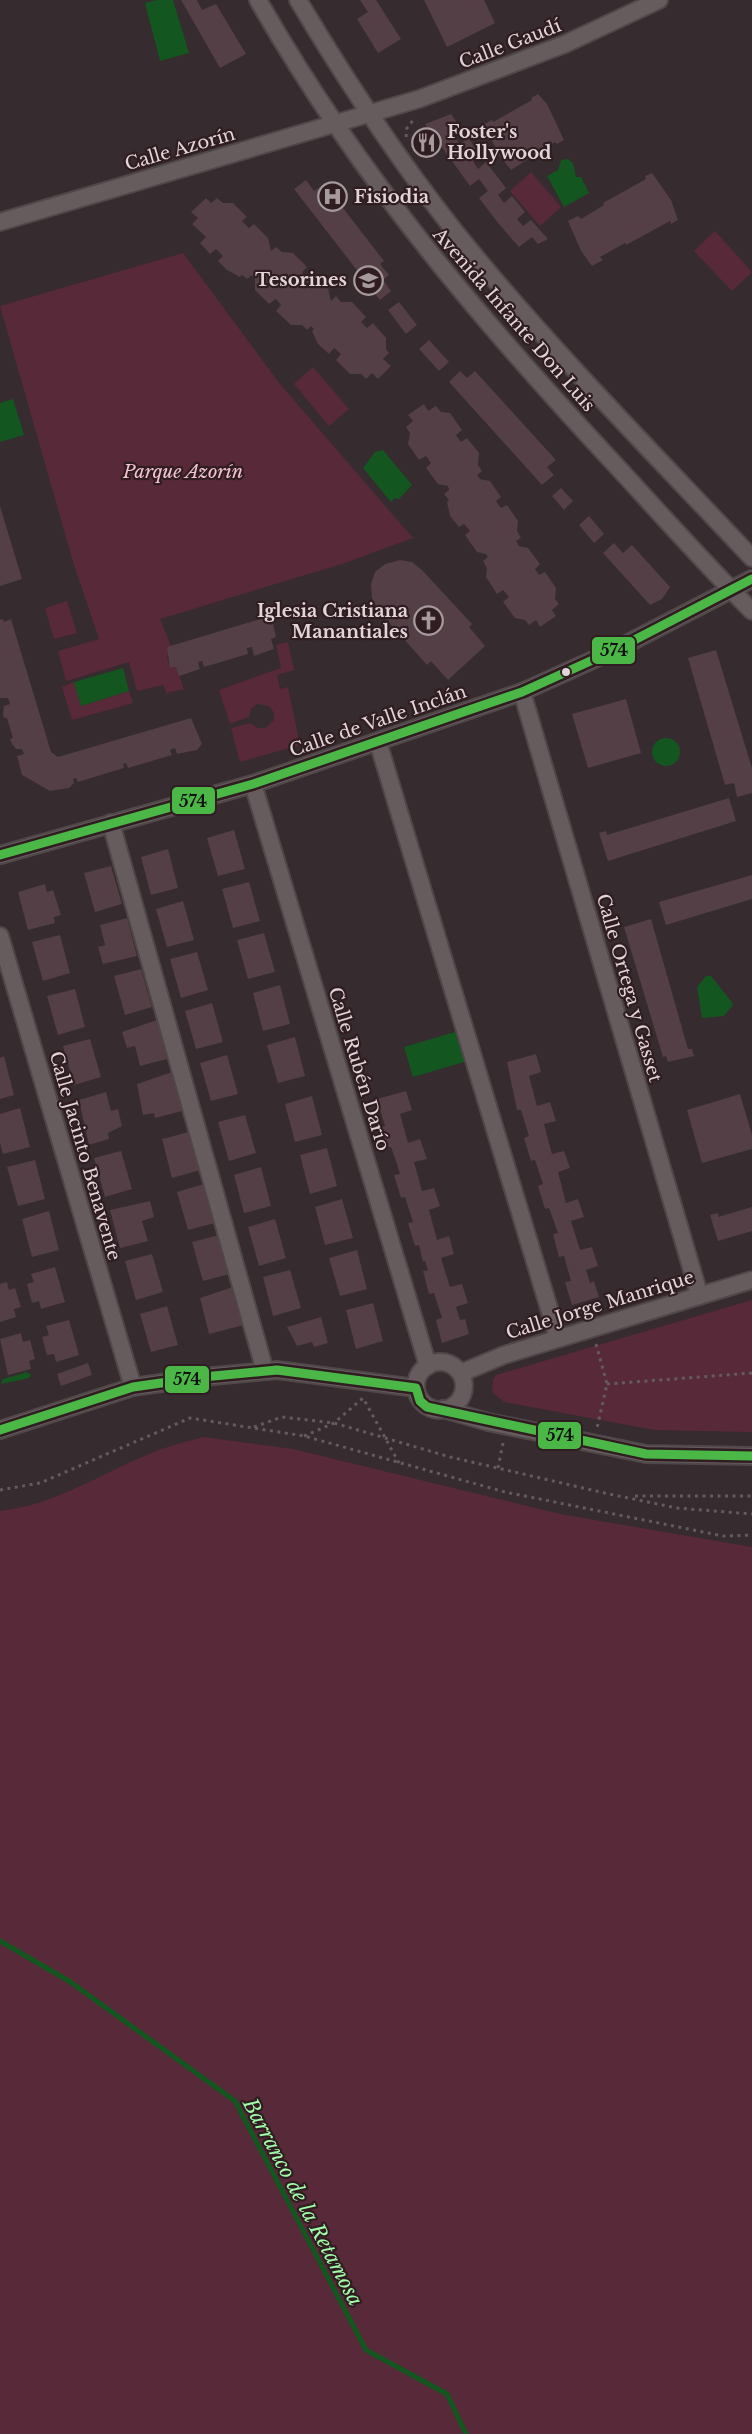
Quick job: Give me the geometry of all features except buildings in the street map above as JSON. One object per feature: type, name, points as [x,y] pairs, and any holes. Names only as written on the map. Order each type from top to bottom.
[{"type":"street","name":"Avenida Infante Don Luis","points":[[258,0],[333,124],[400,217],[495,334],[752,611]]},
{"type":"street","name":"Avenida Infante Don Luis","points":[[298,0],[409,170],[478,260],[586,381],[752,558]]},
{"type":"street","name":"Calle Gaudí","points":[[371,112],[418,99],[505,69],[614,23],[659,0]]},
{"type":"street","name":"Calle Azorín","points":[[0,222],[371,112]]},
{"type":"street","name":"Calle de Valle Inclán","points":[[0,855],[253,784],[522,692],[617,649],[752,579]]},
{"type":"street","name":"Calle Ortega y Gasset","points":[[522,692],[699,1294]]},
{"type":"street","points":[[378,742],[558,1338]]},
{"type":"street","name":"Calle Rubén Darío","points":[[253,784],[428,1366]]},
{"type":"street","points":[[111,823],[265,1371]]},
{"type":"street","name":"Calle Jacinto Benavente","points":[[0,936],[133,1387]]},
{"type":"street","name":"Calle Jorge Manrique","points":[[461,1373],[504,1355],[699,1294],[752,1280]]},
{"type":"street","points":[[488,1422],[464,1392],[461,1373],[443,1362],[428,1366],[419,1376],[416,1388],[420,1401],[428,1407],[488,1422],[646,1454],[752,1456]]},
{"type":"street","points":[[0,1430],[133,1387],[265,1371],[277,1370],[416,1388]]},
{"type":"street","points":[[443,1409],[452,1405],[464,1392]]},
{"type":"path","points":[[591,1328],[607,1384],[594,1443]]},
{"type":"path","points":[[607,1384],[752,1373]]},
{"type":"path","points":[[304,1436],[334,1423],[363,1398],[399,1463]]},
{"type":"path","points":[[252,1428],[282,1417],[334,1423],[498,1468],[677,1508],[752,1514]]},
{"type":"path","points":[[0,1490],[40,1483],[190,1418],[304,1436],[505,1492],[723,1536],[752,1535]]},
{"type":"path","points":[[498,1468],[507,1425]]},
{"type":"path","points":[[635,1496],[752,1496]]},
{"type":"green space","points":[[531,172],[561,207],[540,226],[510,191]]},
{"type":"green space","points":[[715,231],[752,272],[732,291],[694,251]]},
{"type":"green space","name":"Parque Azorín","points":[[183,253],[280,384],[413,538],[342,564],[160,619],[171,646],[170,654],[167,656],[170,668],[176,667],[184,689],[166,693],[163,685],[137,691],[129,662],[66,681],[58,651],[99,639],[73,562],[0,306]]},
{"type":"green space","points":[[313,367],[349,409],[329,426],[294,384]]},
{"type":"green space","points":[[67,601],[77,633],[54,639],[45,608]]},
{"type":"green space","points":[[288,642],[294,670],[277,675],[280,689],[288,687],[300,745],[240,762],[231,728],[250,723],[258,728],[266,728],[274,720],[274,713],[269,706],[257,704],[251,709],[249,717],[230,724],[219,690],[281,668],[276,645]]},
{"type":"green space","points":[[74,682],[81,706],[129,691],[133,703],[72,720],[62,687]]},
{"type":"green space","points":[[752,1300],[752,1432],[654,1430],[504,1402],[492,1392],[496,1375]]},
{"type":"green space","points":[[203,1437],[293,1449],[560,1514],[752,1547],[752,2434],[0,2434],[0,1511],[41,1502],[79,1487],[135,1460]]},
{"type":"shaded area","points":[[173,0],[189,53],[160,61],[145,3]]},
{"type":"shaded area","points":[[568,159],[573,163],[576,177],[581,177],[589,193],[564,207],[547,176],[558,170],[561,160]]},
{"type":"shaded area","points":[[13,399],[24,435],[0,442],[0,403]]},
{"type":"shaded area","points":[[383,450],[412,485],[399,499],[395,498],[391,502],[363,468],[375,452]]},
{"type":"shaded area","points":[[123,668],[129,691],[81,706],[74,682]]},
{"type":"shaded area","points":[[666,738],[676,742],[680,752],[676,762],[666,766],[656,762],[652,752],[656,742]]},
{"type":"shaded area","points":[[706,976],[711,976],[733,1005],[724,1016],[702,1018],[697,987]]},
{"type":"shaded area","points":[[462,1030],[471,1060],[413,1077],[404,1047]]},
{"type":"shaded area","points":[[27,1372],[31,1375],[29,1378],[1,1384],[3,1379]]},
{"type":"waterway","name":"Barranco de la Retamosa","points":[[0,1941],[69,1981],[235,2101],[366,2350],[447,2394],[466,2434]]},
{"type":"transit line","name":"574","points":[[0,855],[253,784],[522,692],[617,649],[752,579]]},
{"type":"transit line","name":"574","points":[[0,1430],[133,1387],[277,1370],[416,1388],[420,1401],[427,1407],[646,1454],[752,1456]]},
{"type":"place","name":"Foster's Hollywood","points":[[426,142]]},
{"type":"place","name":"Fisiodia","points":[[333,197]]},
{"type":"place","name":"Tesorines","points":[[368,280]]},
{"type":"place","name":"Iglesia Cristiana Manantiales","points":[[429,621]]}]
